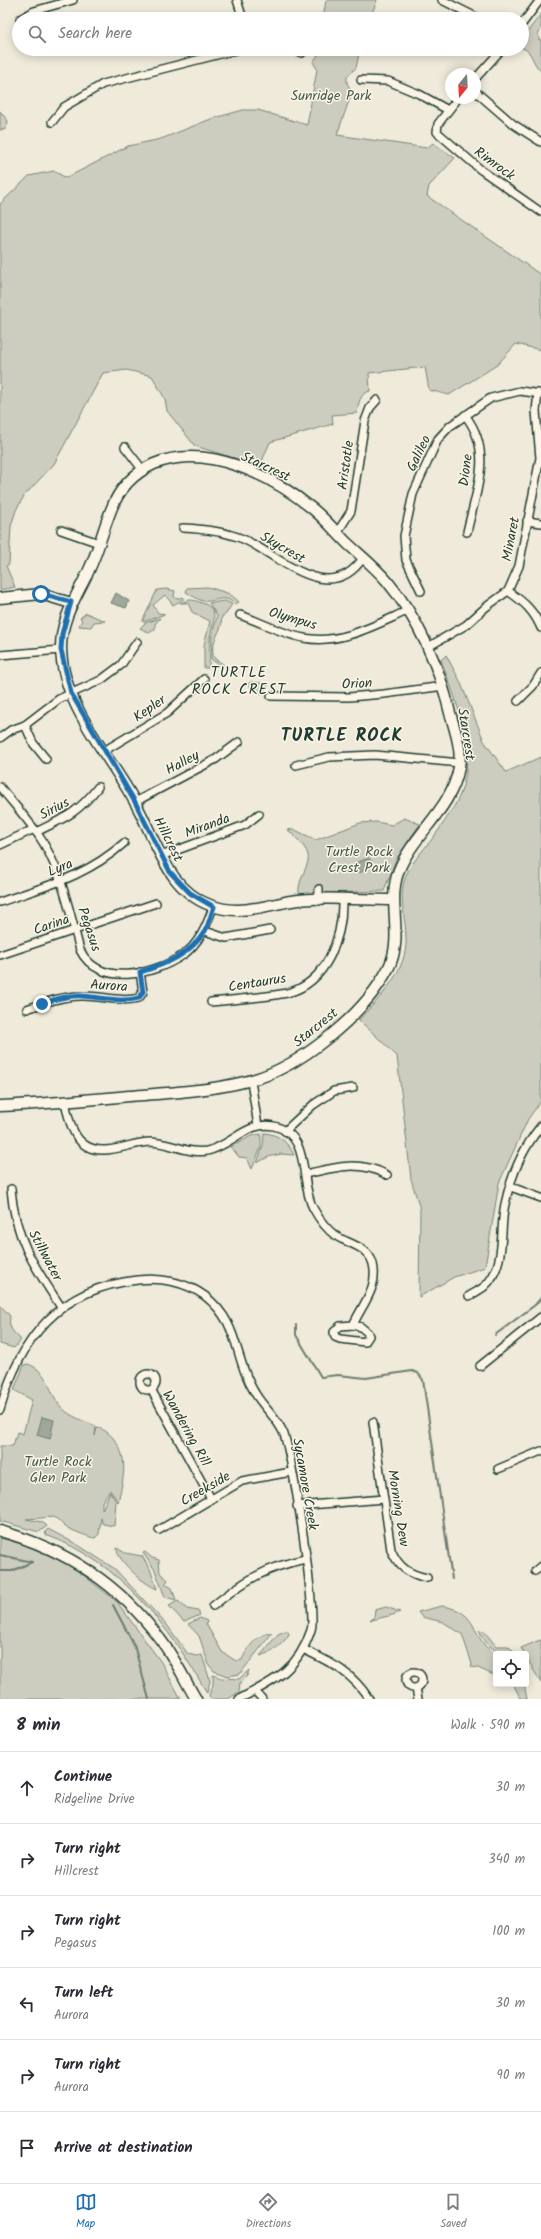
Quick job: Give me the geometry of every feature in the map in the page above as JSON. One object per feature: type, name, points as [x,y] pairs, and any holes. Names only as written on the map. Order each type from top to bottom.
[{"type":"street","points":[[32,12],[73,0]]},
{"type":"street","points":[[237,0],[240,12]]},
{"type":"street","points":[[442,0],[466,12]]},
{"type":"street","points":[[529,15],[540,0]]},
{"type":"street","points":[[52,122],[64,107],[103,84],[213,56]]},
{"type":"street","points":[[481,72],[496,56]]},
{"type":"street","points":[[362,80],[388,81],[419,94],[448,110],[453,104]]},
{"type":"street","points":[[481,97],[513,124],[541,142]]},
{"type":"street","name":"Rimrock","points":[[448,110],[438,124],[437,132],[481,170],[541,212]]},
{"type":"street","name":"Galileo","points":[[421,591],[406,560],[404,536],[411,502],[438,439],[450,426],[481,403],[502,393],[520,391],[540,394]]},
{"type":"street","name":"Minaret","points":[[428,646],[466,626],[486,607],[508,591],[520,566],[527,521],[541,458],[536,411],[540,394]]},
{"type":"street","name":"Aristotle","points":[[337,533],[351,511],[364,421],[377,400]]},
{"type":"street","name":"Dione","points":[[465,415],[478,435],[482,461],[467,532]]},
{"type":"street","points":[[125,446],[142,469]]},
{"type":"street","name":"Starcrest","points":[[0,1106],[168,1093],[251,1081],[280,1069],[322,1043],[342,1026],[378,987],[391,963],[397,938],[392,900],[400,866],[446,802],[460,764],[456,734],[444,686],[428,646],[388,582],[316,512],[291,493],[266,478],[238,467],[204,457],[182,456],[164,460],[142,469],[123,487],[113,503],[89,570],[71,602]]},
{"type":"street","points":[[527,521],[541,523]]},
{"type":"street","name":"Skycrest","points":[[183,528],[224,532],[242,539],[290,568],[308,576],[319,578],[339,577],[350,572],[363,558]]},
{"type":"street","points":[[61,530],[99,543]]},
{"type":"street","points":[[508,591],[529,607],[536,616],[541,628]]},
{"type":"street","points":[[0,598],[41,594],[71,602]]},
{"type":"street","name":"Hillcrest","points":[[71,602],[62,634],[61,650],[71,693],[135,802],[161,856],[178,883],[201,902],[214,907],[240,911],[293,901],[392,900]]},
{"type":"street","name":"Olympus","points":[[240,615],[303,638],[320,639],[340,638],[407,611]]},
{"type":"street","points":[[0,738],[11,730],[25,725],[59,699],[101,680],[121,665],[137,642]]},
{"type":"street","points":[[0,655],[61,650]]},
{"type":"street","points":[[518,701],[533,686],[541,673]]},
{"type":"street","name":"Kepler","points":[[104,751],[167,712],[204,680]]},
{"type":"street","name":"Orion","points":[[271,696],[349,697],[444,686]]},
{"type":"street","points":[[25,725],[33,743],[46,759]]},
{"type":"street","name":"Halley","points":[[135,802],[216,758],[239,742]]},
{"type":"street","points":[[296,765],[330,757],[375,755],[460,764]]},
{"type":"street","name":"Pegasus","points":[[0,787],[35,831],[53,861],[85,960],[94,968],[119,976],[164,965],[184,955],[205,931],[214,907]]},
{"type":"street","name":"Sirius","points":[[0,845],[75,813],[85,804],[98,787]]},
{"type":"street","name":"Miranda","points":[[161,856],[245,824],[259,814]]},
{"type":"street","name":"Lyra","points":[[0,902],[61,882],[100,863],[124,843]]},
{"type":"street","points":[[319,889],[319,900]]},
{"type":"street","name":"Centaurus","points":[[211,1002],[288,992],[310,982],[335,950],[341,932],[342,900]]},
{"type":"street","name":"Carina","points":[[0,955],[74,929],[156,903]]},
{"type":"street","points":[[205,931],[226,938],[270,930]]},
{"type":"street","name":"Aurora","points":[[27,1009],[60,998],[80,996],[128,1001],[139,998],[143,992],[140,972]]},
{"type":"street","points":[[251,1081],[258,1126]]},
{"type":"street","points":[[285,1130],[313,1106],[334,1091],[353,1088]]},
{"type":"street","points":[[66,1101],[68,1122],[73,1134],[82,1143],[99,1150],[151,1142],[162,1143],[191,1152],[208,1151],[258,1126],[274,1126],[285,1130],[300,1150],[311,1205],[317,1216],[335,1235],[364,1250],[371,1257],[373,1264],[374,1285],[353,1325]]},
{"type":"street","points":[[469,1296],[485,1286],[493,1274],[501,1257],[502,1222],[511,1187],[522,1155],[541,1126]]},
{"type":"street","points":[[306,1174],[332,1168],[351,1166],[372,1167],[387,1175]]},
{"type":"street","points":[[511,1187],[541,1198]]},
{"type":"street","name":"Stillwater","points":[[11,1189],[13,1210],[22,1242],[37,1270],[61,1307]]},
{"type":"street","name":"Sycamore Creek","points":[[1,1406],[20,1356],[44,1322],[61,1307],[89,1291],[113,1284],[151,1278],[187,1285],[204,1295],[228,1320],[235,1336],[242,1364],[255,1393],[283,1433],[310,1583],[312,1628],[294,1666],[276,1680],[239,1699]]},
{"type":"street","points":[[480,1366],[541,1317]]},
{"type":"street","name":"Wandering Rill","points":[[152,1391],[211,1500]]},
{"type":"street","name":"Morning Dew","points":[[373,1422],[390,1543],[394,1557],[409,1573],[427,1578]]},
{"type":"street","points":[[498,1469],[541,1451]]},
{"type":"street","name":"Creekside","points":[[159,1530],[242,1481],[291,1472]]},
{"type":"street","points":[[297,1506],[384,1499]]},
{"type":"street","points":[[0,1530],[47,1546],[71,1559],[112,1588],[149,1624],[183,1674],[196,1699]]},
{"type":"street","points":[[213,1606],[236,1586],[258,1574],[285,1563],[305,1559]]},
{"type":"street","points":[[303,1649],[340,1667],[362,1689],[369,1699]]},
{"type":"street","points":[[416,1688],[418,1699]]},
{"type":"street","points":[[255,1691],[262,1699]]},
{"type":"green space","points":[[326,0],[377,0],[373,12],[324,12]]},
{"type":"green space","points":[[541,14],[541,29],[538,34],[539,40],[541,39],[541,71],[529,54],[529,30]]},
{"type":"green space","name":"Sunridge Park","points":[[317,56],[359,56],[356,68],[347,76],[347,83],[352,92],[337,135],[427,148],[433,143],[455,158],[429,186],[427,196],[541,275],[541,350],[516,344],[497,365],[449,395],[429,390],[425,367],[369,373],[370,391],[364,394],[359,402],[357,413],[332,415],[333,424],[270,442],[260,466],[195,446],[167,411],[165,399],[152,376],[127,370],[103,373],[54,464],[24,496],[16,510],[11,526],[9,564],[6,566],[15,587],[0,590],[0,204],[29,176],[54,171],[66,178],[128,146],[161,139],[211,119],[243,110],[258,110],[307,125],[317,69],[313,62]]},
{"type":"green space","points":[[0,111],[8,121],[6,129],[0,130]]},
{"type":"green space","points":[[208,587],[230,594],[239,602],[234,604],[227,599],[203,601],[186,592],[187,588]]},
{"type":"green space","points":[[167,589],[175,591],[174,596],[176,599],[183,597],[184,599],[173,605],[165,595],[153,605],[158,613],[165,614],[143,622],[157,590]]},
{"type":"green space","points":[[189,600],[197,601],[208,606],[214,613],[208,668],[204,668],[204,645],[210,621],[192,612],[188,603],[180,603]]},
{"type":"green space","points":[[225,601],[232,604],[226,614],[222,616],[221,627],[213,647],[213,655],[215,659],[223,664],[224,668],[212,660],[211,657],[212,635],[217,616],[209,603]]},
{"type":"green space","points":[[86,613],[105,621],[94,622],[91,627],[79,626],[82,620],[80,618]]},
{"type":"green space","points":[[160,618],[155,624],[155,629],[149,633],[140,628],[145,623]]},
{"type":"green space","points":[[446,655],[460,681],[484,741],[506,772],[541,757],[541,1101],[528,1119],[499,1183],[485,1267],[454,1277],[419,1297],[420,1209],[411,1179],[397,1056],[359,1020],[391,983],[402,962],[406,938],[402,900],[405,878],[416,859],[438,831],[454,807],[461,792],[465,776],[467,759],[466,742],[458,708],[441,660]]},
{"type":"green space","points":[[251,682],[268,684],[268,686],[261,694],[248,684]]},
{"type":"green space","name":"Turtle Rock Crest Park","points":[[404,818],[420,824],[396,859],[384,891],[299,894],[300,883],[308,863],[308,855],[307,851],[297,838],[288,830],[293,829],[316,840],[360,823],[376,822],[392,825]]},
{"type":"green space","points":[[264,1133],[278,1137],[289,1146],[294,1155],[281,1154],[268,1157],[257,1163],[263,1146]]},
{"type":"green space","points":[[261,1134],[261,1147],[252,1169],[247,1158],[239,1157],[231,1147],[251,1136]]},
{"type":"green space","points":[[0,1305],[10,1316],[10,1327],[21,1340],[14,1348],[0,1344]]},
{"type":"green space","name":"Turtle Rock Glen Park","points":[[28,1364],[41,1372],[45,1377],[57,1402],[62,1408],[74,1416],[96,1426],[95,1436],[97,1428],[108,1433],[113,1438],[122,1453],[124,1469],[118,1502],[110,1490],[102,1502],[102,1510],[110,1492],[116,1501],[114,1526],[103,1524],[101,1518],[99,1534],[95,1538],[64,1526],[54,1517],[26,1519],[42,1522],[47,1526],[39,1532],[0,1521],[0,1446],[13,1446],[17,1432],[23,1434],[32,1400],[14,1390],[24,1365]]},
{"type":"green space","points":[[48,1529],[78,1545],[115,1569],[167,1625],[188,1654],[196,1656],[202,1655],[210,1681],[207,1693],[176,1644],[140,1599],[119,1579],[97,1562],[73,1547],[46,1535],[45,1532]]},
{"type":"green space","points":[[0,1538],[25,1545],[67,1562],[117,1602],[161,1662],[181,1699],[0,1699]]},
{"type":"green space","points":[[117,1548],[125,1553],[142,1556],[150,1569],[157,1589],[132,1572],[121,1559]]},
{"type":"green space","points":[[145,1552],[152,1558],[159,1560],[160,1573],[168,1580],[165,1584],[172,1588],[176,1600],[165,1597],[155,1570],[143,1553]]},
{"type":"green space","points":[[178,1601],[187,1609],[198,1611],[200,1615],[184,1622],[169,1606]]},
{"type":"green space","points":[[442,1606],[455,1609],[469,1619],[481,1641],[493,1653],[493,1675],[478,1668],[471,1667],[472,1664],[462,1634],[443,1622],[422,1617],[418,1612]]},
{"type":"green space","points":[[386,1607],[400,1612],[370,1621],[374,1617],[375,1610]]},
{"type":"green space","points":[[200,1618],[207,1621],[206,1624],[222,1652],[236,1661],[242,1660],[250,1646],[258,1638],[272,1633],[240,1674],[227,1676],[214,1671],[209,1665],[199,1636],[188,1624]]},
{"type":"green space","points":[[479,1630],[484,1631],[496,1646],[508,1646],[513,1651],[497,1651],[488,1645]]},
{"type":"green space","points":[[288,1631],[289,1634],[284,1642],[273,1650],[260,1656],[278,1634]]},
{"type":"green space","points":[[540,1640],[541,1641],[541,1683],[529,1662],[529,1651],[523,1651],[521,1648]]},
{"type":"green space","points":[[249,1670],[247,1676],[240,1683],[239,1692],[228,1699],[211,1699],[209,1695],[213,1685],[213,1675],[221,1678],[239,1679]]},
{"type":"green space","points":[[515,1687],[525,1687],[527,1699],[521,1699]]},
{"type":"shaded area","points":[[116,593],[129,601],[126,608],[111,603]]},
{"type":"shaded area","points":[[369,858],[373,864],[360,873],[355,863]]},
{"type":"shaded area","points":[[42,1417],[54,1420],[50,1439],[37,1435]]},
{"type":"waterway","points":[[495,1335],[535,1305],[541,1298]]},
{"type":"waterway","points":[[296,1325],[296,1335],[321,1377],[338,1375],[366,1378],[412,1371],[418,1373],[423,1380],[452,1579]]},
{"type":"waterway","points":[[0,1555],[32,1562]]},
{"type":"waterway","points":[[0,1571],[12,1571],[32,1562]]},
{"type":"waterway","points":[[113,1605],[134,1645],[149,1699]]},
{"type":"district","name":"TURTLE ROCK CREST","points":[[239,680]]},
{"type":"district","name":"TURTLE ROCK","points":[[342,735]]},
{"type":"route","points":[[41,594],[71,602],[62,634],[61,650],[71,693],[86,722],[135,802],[170,872],[178,883],[201,902],[214,907],[205,931],[184,955],[164,965],[140,972],[143,992],[139,998],[128,1001],[80,996],[60,998],[42,1004]]}]
